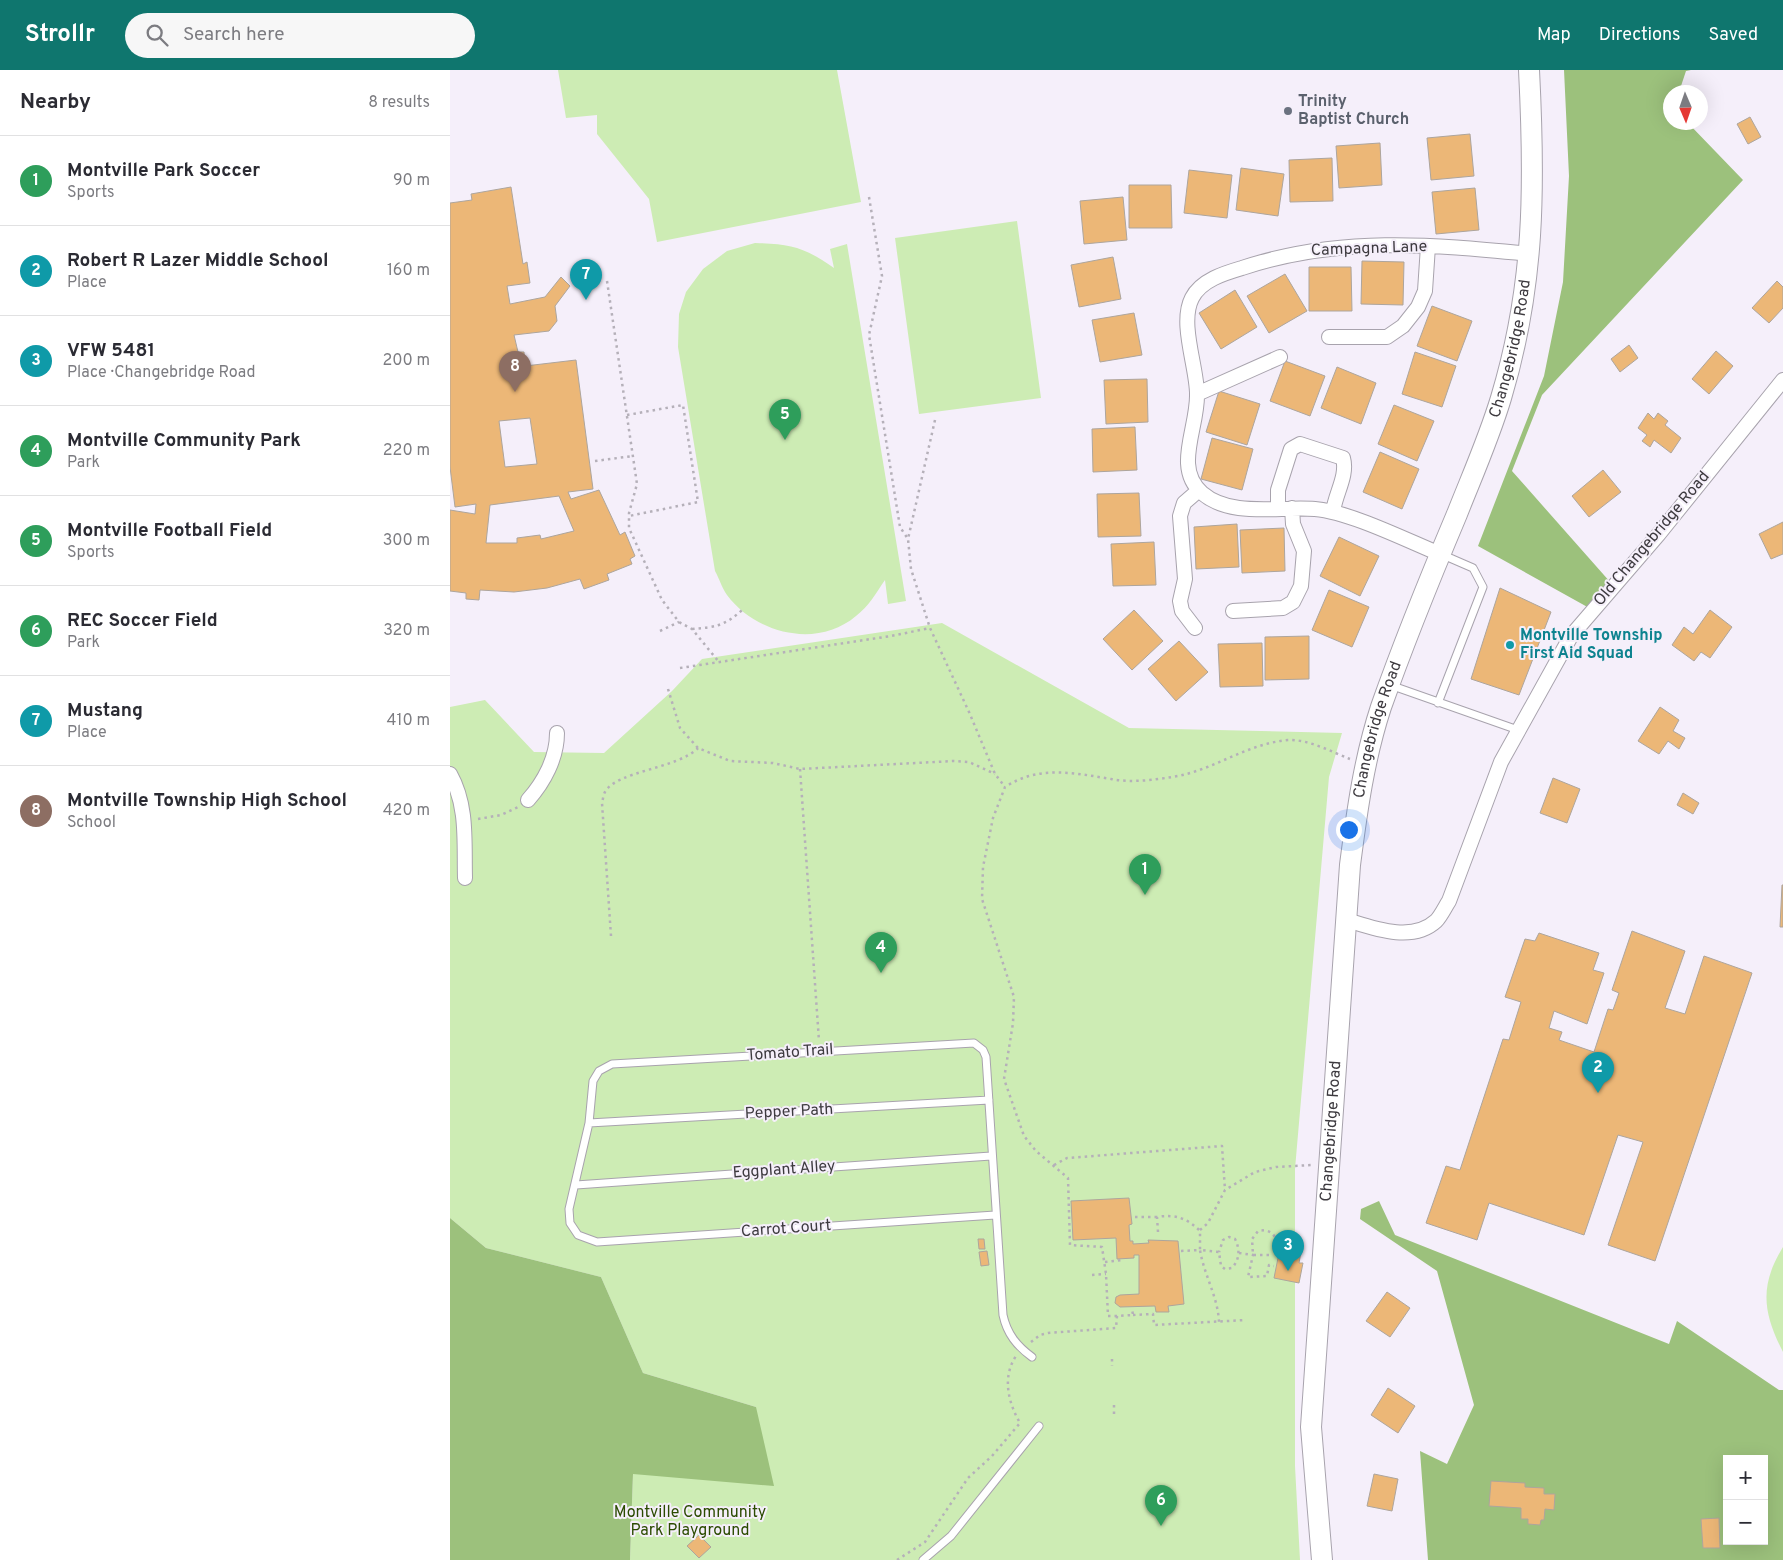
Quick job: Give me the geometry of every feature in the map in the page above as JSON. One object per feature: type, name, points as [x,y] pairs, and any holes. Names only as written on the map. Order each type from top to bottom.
[{"type":"main road","name":"Changebridge Road","points":[[1322,1560],[1311,1427],[1347,920],[1360,786],[1381,708],[1440,554],[1488,438],[1501,399],[1523,308],[1530,254],[1533,206],[1529,70]]},
{"type":"street","name":"Campagna Lane","points":[[1440,554],[1334,512],[1316,509],[1230,506],[1211,500],[1199,490],[1189,478],[1186,468],[1196,418],[1197,394],[1190,340],[1189,308],[1191,299],[1205,284],[1224,273],[1303,251],[1383,245],[1428,246],[1530,254]]},
{"type":"street","points":[[1329,337],[1386,337],[1403,326],[1418,306],[1425,291],[1428,246]]},
{"type":"street","points":[[1197,394],[1280,357]]},
{"type":"street","name":"Old Changebridge Road","points":[[1347,920],[1376,929],[1400,932],[1420,930],[1438,919],[1449,901],[1485,801],[1518,730],[1571,636],[1658,534],[1783,380]]},
{"type":"street","points":[[1278,508],[1278,490],[1290,449],[1300,444],[1343,458],[1346,468],[1335,498],[1334,512]]},
{"type":"street","points":[[1195,628],[1182,611],[1180,601],[1185,579],[1180,516],[1184,503],[1199,490]]},
{"type":"street","points":[[1233,611],[1283,608],[1293,602],[1301,586],[1304,551],[1293,524],[1292,508]]},
{"type":"street","points":[[528,800],[538,788],[551,764],[557,746],[557,733]]},
{"type":"street","points":[[450,774],[468,819],[465,878]]},
{"type":"lane","points":[[1438,703],[1483,587],[1473,568],[1440,554]]},
{"type":"lane","points":[[1390,685],[1518,730]]},
{"type":"lane","name":"Tomato Trail","points":[[589,1123],[594,1081],[599,1071],[612,1064],[819,1050],[970,1042],[981,1047],[986,1057],[988,1100]]},
{"type":"lane","points":[[988,1100],[1003,1315],[1009,1333],[1021,1349],[1032,1357]]},
{"type":"lane","name":"Pepper Path","points":[[589,1123],[988,1100]]},
{"type":"lane","points":[[576,1185],[589,1123]]},
{"type":"lane","name":"Eggplant Alley","points":[[576,1185],[991,1156]]},
{"type":"lane","name":"Carrot Court","points":[[576,1185],[568,1216],[578,1235],[597,1242],[995,1215]]},
{"type":"lane","points":[[923,1560],[951,1536],[1038,1426]]},
{"type":"path","points":[[869,197],[882,276],[869,335],[900,527],[908,539]]},
{"type":"path","points":[[607,281],[637,484],[629,516],[629,528],[662,600],[679,622],[692,629],[719,662]]},
{"type":"path","points":[[627,415],[683,405],[698,502],[629,516]]},
{"type":"path","points":[[935,420],[908,539],[911,569],[930,628],[970,712],[995,774],[1005,787]]},
{"type":"path","points":[[595,461],[633,456]]},
{"type":"path","points":[[692,629],[714,627],[729,622],[742,610]]},
{"type":"path","points":[[660,631],[679,622]]},
{"type":"path","points":[[680,668],[891,636],[930,628]]},
{"type":"path","points":[[668,690],[680,728],[698,748],[730,761],[773,763],[800,769],[954,761],[969,762],[995,774]]},
{"type":"path","points":[[1246,1320],[1154,1325],[1153,1314],[1108,1316],[1105,1262],[1102,1247],[1070,1245],[1068,1178],[1036,1151],[1024,1136],[1004,1079],[1013,1023],[1014,997],[982,899],[983,867],[992,818],[1005,787],[1037,773],[1066,771],[1129,781],[1173,777],[1190,773],[1256,745],[1291,740],[1317,746],[1352,760]]},
{"type":"path","points":[[611,936],[602,803],[605,791],[618,780],[652,771],[691,756],[698,748]]},
{"type":"path","points":[[800,769],[819,1050]]},
{"type":"path","points":[[468,819],[487,819],[501,815],[528,800]]},
{"type":"path","points":[[1054,1165],[1067,1158],[1222,1146],[1225,1190],[1208,1223],[1200,1231],[1200,1250],[1203,1268],[1218,1308],[1219,1322]]},
{"type":"path","points":[[1225,1190],[1256,1172],[1276,1167],[1313,1165]]},
{"type":"path","points":[[1135,1217],[1157,1217],[1172,1214],[1185,1219],[1200,1231]]},
{"type":"path","points":[[1157,1217],[1158,1232]]},
{"type":"path","points":[[1274,1266],[1269,1265],[1267,1276],[1248,1278],[1253,1255],[1254,1234],[1263,1230],[1274,1235],[1277,1240],[1276,1249]]},
{"type":"path","points":[[1229,1237],[1235,1238],[1239,1253],[1237,1262],[1232,1268],[1225,1269],[1221,1266],[1219,1252],[1223,1240],[1229,1237]]},
{"type":"path","points":[[1181,1251],[1219,1252]]},
{"type":"path","points":[[1239,1253],[1269,1255]]},
{"type":"path","points":[[1105,1262],[1122,1260]]},
{"type":"path","points":[[1092,1275],[1106,1274]]},
{"type":"path","points":[[1132,1308],[1133,1315]]},
{"type":"path","points":[[897,1560],[925,1542],[968,1478],[992,1456],[1020,1423],[1011,1408],[1008,1387],[1009,1366],[1021,1349],[1040,1335],[1048,1332],[1116,1328],[1117,1316]]},
{"type":"path","points":[[1112,1359],[1112,1366]]},
{"type":"path","points":[[1114,1406],[1114,1414]]},
{"type":"green space","points":[[558,70],[837,70],[861,202],[657,242],[649,199],[597,134],[597,115],[566,118]]},
{"type":"green space","points":[[1564,70],[1691,70],[1686,71],[1681,85],[1663,85],[1663,130],[1695,130],[1743,180],[1542,395],[1512,471],[1611,583],[1591,609],[1478,546],[1544,376],[1563,282],[1569,176]]},
{"type":"green space","points":[[1017,221],[1041,398],[919,414],[895,238]]},
{"type":"green space","points":[[755,243],[778,244],[797,248],[814,255],[834,268],[830,249],[847,244],[906,601],[888,604],[885,580],[861,612],[840,626],[823,632],[806,634],[788,632],[770,627],[754,619],[739,608],[727,595],[715,571],[678,347],[679,314],[686,292],[703,269],[727,251]]},
{"type":"green space","name":"Montville Community Park Playground","points":[[942,623],[1129,728],[1342,733],[1329,777],[1295,1169],[1295,1466],[1300,1560],[630,1560],[633,1474],[756,1407],[643,1373],[601,1277],[486,1248],[450,1218],[450,707],[485,700],[534,752],[604,753],[672,691],[702,659]]},
{"type":"green space","points":[[1379,1201],[1395,1235],[1669,1344],[1677,1321],[1779,1390],[1783,1390],[1783,1560],[1428,1560],[1420,1451],[1447,1464],[1474,1405],[1437,1271],[1360,1219],[1361,1209]]},
{"type":"green space","points":[[450,1218],[486,1248],[601,1277],[643,1373],[756,1407],[774,1486],[633,1474],[630,1560],[450,1560]]},
{"type":"green space","points":[[1783,1247],[1783,1352],[1771,1325],[1766,1300],[1770,1274]]},
{"type":"building","points":[[1750,117],[1761,137],[1748,144],[1737,124]]},
{"type":"building","points":[[1470,134],[1474,176],[1431,180],[1427,138]]},
{"type":"building","points":[[1380,143],[1382,185],[1339,188],[1336,146]]},
{"type":"building","points":[[1332,158],[1333,201],[1290,202],[1289,160]]},
{"type":"building","points":[[1241,168],[1284,174],[1278,216],[1236,210]]},
{"type":"building","points":[[1189,170],[1232,175],[1227,218],[1184,213]]},
{"type":"building","points":[[1129,185],[1171,185],[1172,228],[1129,228]]},
{"type":"building","points":[[511,187],[523,264],[527,262],[530,283],[507,286],[510,304],[545,297],[561,277],[570,286],[555,306],[557,321],[549,331],[514,335],[518,352],[524,352],[525,366],[576,360],[593,489],[568,492],[571,499],[599,490],[620,535],[625,532],[635,556],[630,559],[632,564],[607,574],[609,580],[584,589],[580,579],[547,588],[514,592],[480,590],[479,600],[466,599],[466,593],[450,591],[450,510],[475,514],[476,504],[455,507],[450,467],[450,203],[472,200],[471,194]],"holes":[[[530,418],[537,464],[505,467],[499,421]],[[559,496],[574,531],[541,539],[540,535],[517,538],[517,543],[486,543],[490,505]]]},
{"type":"building","points":[[1475,188],[1479,230],[1436,234],[1432,192]]},
{"type":"building","points":[[1123,197],[1127,240],[1084,244],[1080,201]]},
{"type":"building","points":[[1113,257],[1121,299],[1079,307],[1071,265]]},
{"type":"building","points":[[1362,261],[1404,262],[1403,305],[1361,304]]},
{"type":"building","points":[[1309,267],[1351,267],[1352,311],[1309,311]]},
{"type":"building","points":[[1285,274],[1307,311],[1269,333],[1247,296]]},
{"type":"building","points":[[1777,281],[1783,287],[1783,308],[1769,323],[1752,308]]},
{"type":"building","points":[[1235,290],[1257,327],[1221,349],[1199,313]]},
{"type":"building","points":[[1432,306],[1472,321],[1457,361],[1417,346]]},
{"type":"building","points":[[1134,313],[1142,355],[1100,362],[1092,320]]},
{"type":"building","points":[[1629,345],[1638,358],[1620,372],[1611,359]]},
{"type":"building","points":[[1716,351],[1733,366],[1709,394],[1692,379]]},
{"type":"building","points":[[1415,352],[1456,366],[1442,407],[1402,394]]},
{"type":"building","points":[[1285,361],[1325,376],[1310,416],[1270,401]]},
{"type":"building","points":[[1337,367],[1376,383],[1361,424],[1321,408]]},
{"type":"building","points":[[1147,379],[1148,422],[1106,424],[1104,380]]},
{"type":"building","points":[[1219,391],[1260,404],[1247,445],[1206,432]]},
{"type":"building","points":[[1394,405],[1434,421],[1417,461],[1378,444]]},
{"type":"building","points":[[1648,413],[1654,419],[1658,413],[1668,421],[1665,425],[1681,438],[1671,453],[1654,440],[1650,447],[1642,441],[1647,435],[1638,428]]},
{"type":"building","points":[[1135,427],[1137,470],[1093,472],[1092,429]]},
{"type":"building","points":[[1212,438],[1253,449],[1242,490],[1201,479]]},
{"type":"building","points":[[1380,452],[1419,469],[1402,509],[1363,492]]},
{"type":"building","points":[[1603,470],[1621,492],[1589,517],[1572,496]]},
{"type":"building","points":[[1139,493],[1141,536],[1098,537],[1097,494]]},
{"type":"building","points":[[1783,522],[1783,554],[1771,559],[1759,534]]},
{"type":"building","points":[[1237,524],[1239,567],[1196,569],[1194,527]]},
{"type":"building","points":[[1284,528],[1285,571],[1242,573],[1240,530]]},
{"type":"building","points":[[1339,537],[1379,556],[1360,596],[1320,576]]},
{"type":"building","points":[[1154,542],[1156,585],[1113,586],[1111,544]]},
{"type":"building","name":"Montville Township First Aid Squad","points":[[1500,588],[1551,612],[1519,695],[1471,679]]},
{"type":"building","points":[[1329,590],[1369,607],[1352,647],[1312,630]]},
{"type":"building","points":[[1134,610],[1163,641],[1132,670],[1103,639]]},
{"type":"building","points":[[1710,610],[1732,627],[1710,658],[1701,652],[1694,661],[1672,645],[1684,627],[1693,634]]},
{"type":"building","points":[[1309,636],[1309,679],[1265,680],[1265,637]]},
{"type":"building","points":[[1179,641],[1208,672],[1176,701],[1148,669]]},
{"type":"building","points":[[1262,643],[1263,686],[1220,687],[1218,644]]},
{"type":"building","points":[[1660,707],[1679,720],[1673,731],[1685,738],[1679,749],[1668,741],[1659,754],[1638,741]]},
{"type":"building","points":[[1553,778],[1580,789],[1567,823],[1540,813]]},
{"type":"building","points":[[1683,793],[1699,803],[1693,814],[1677,805]]},
{"type":"building","points":[[1782,885],[1783,927],[1780,927]]},
{"type":"building","points":[[1632,931],[1685,951],[1665,1008],[1685,1014],[1704,956],[1752,973],[1655,1261],[1608,1245],[1643,1142],[1618,1135],[1584,1235],[1489,1203],[1477,1240],[1426,1223],[1446,1166],[1460,1170],[1503,1039],[1509,1040],[1521,1002],[1505,997],[1525,939],[1535,941],[1539,933],[1599,953],[1593,970],[1604,973],[1587,1024],[1554,1011],[1549,1028],[1562,1032],[1559,1040],[1594,1052],[1608,1009],[1613,1010],[1619,993],[1612,990]]},
{"type":"building","points":[[1129,1198],[1132,1224],[1129,1225],[1130,1241],[1133,1241],[1133,1244],[1149,1243],[1148,1240],[1178,1241],[1184,1304],[1168,1306],[1169,1312],[1156,1312],[1155,1306],[1120,1307],[1115,1303],[1116,1297],[1120,1295],[1139,1294],[1139,1255],[1134,1255],[1134,1258],[1117,1259],[1116,1238],[1073,1240],[1071,1201]]},
{"type":"building","points":[[978,1239],[984,1239],[985,1249],[979,1249]]},
{"type":"building","points":[[1280,1248],[1301,1252],[1299,1263],[1303,1263],[1299,1283],[1274,1278]]},
{"type":"building","points":[[987,1251],[989,1265],[981,1266],[979,1252]]},
{"type":"building","points":[[1387,1292],[1410,1308],[1390,1337],[1366,1321]]},
{"type":"building","points":[[1388,1388],[1415,1406],[1398,1433],[1371,1415]]},
{"type":"building","points":[[1374,1474],[1398,1479],[1392,1511],[1367,1506]]},
{"type":"building","points":[[1491,1481],[1525,1483],[1525,1487],[1544,1488],[1544,1494],[1555,1494],[1554,1510],[1545,1509],[1544,1520],[1541,1520],[1540,1525],[1528,1524],[1528,1519],[1521,1519],[1521,1508],[1489,1506]]},
{"type":"building","points":[[1719,1518],[1720,1548],[1703,1548],[1701,1519]]},
{"type":"building","points":[[699,1535],[711,1547],[699,1558],[687,1546]]},
{"type":"place","name":"Trinity Baptist Church","points":[[1288,111]]},
{"type":"place","name":"Mustang","points":[[586,300]]},
{"type":"place","name":"Montville Township High School","points":[[515,392]]},
{"type":"place","name":"Montville Football Field","points":[[785,440]]},
{"type":"place","name":"Montville Township First Aid Squad","points":[[1510,645]]},
{"type":"place","name":"Montville Park Soccer","points":[[1145,895]]},
{"type":"place","name":"Montville Community Park","points":[[881,973]]},
{"type":"place","name":"Robert R Lazer Middle School","points":[[1598,1093]]},
{"type":"place","name":"VFW 5481","points":[[1288,1271]]},
{"type":"place","name":"REC Soccer Field","points":[[1161,1526]]}]
